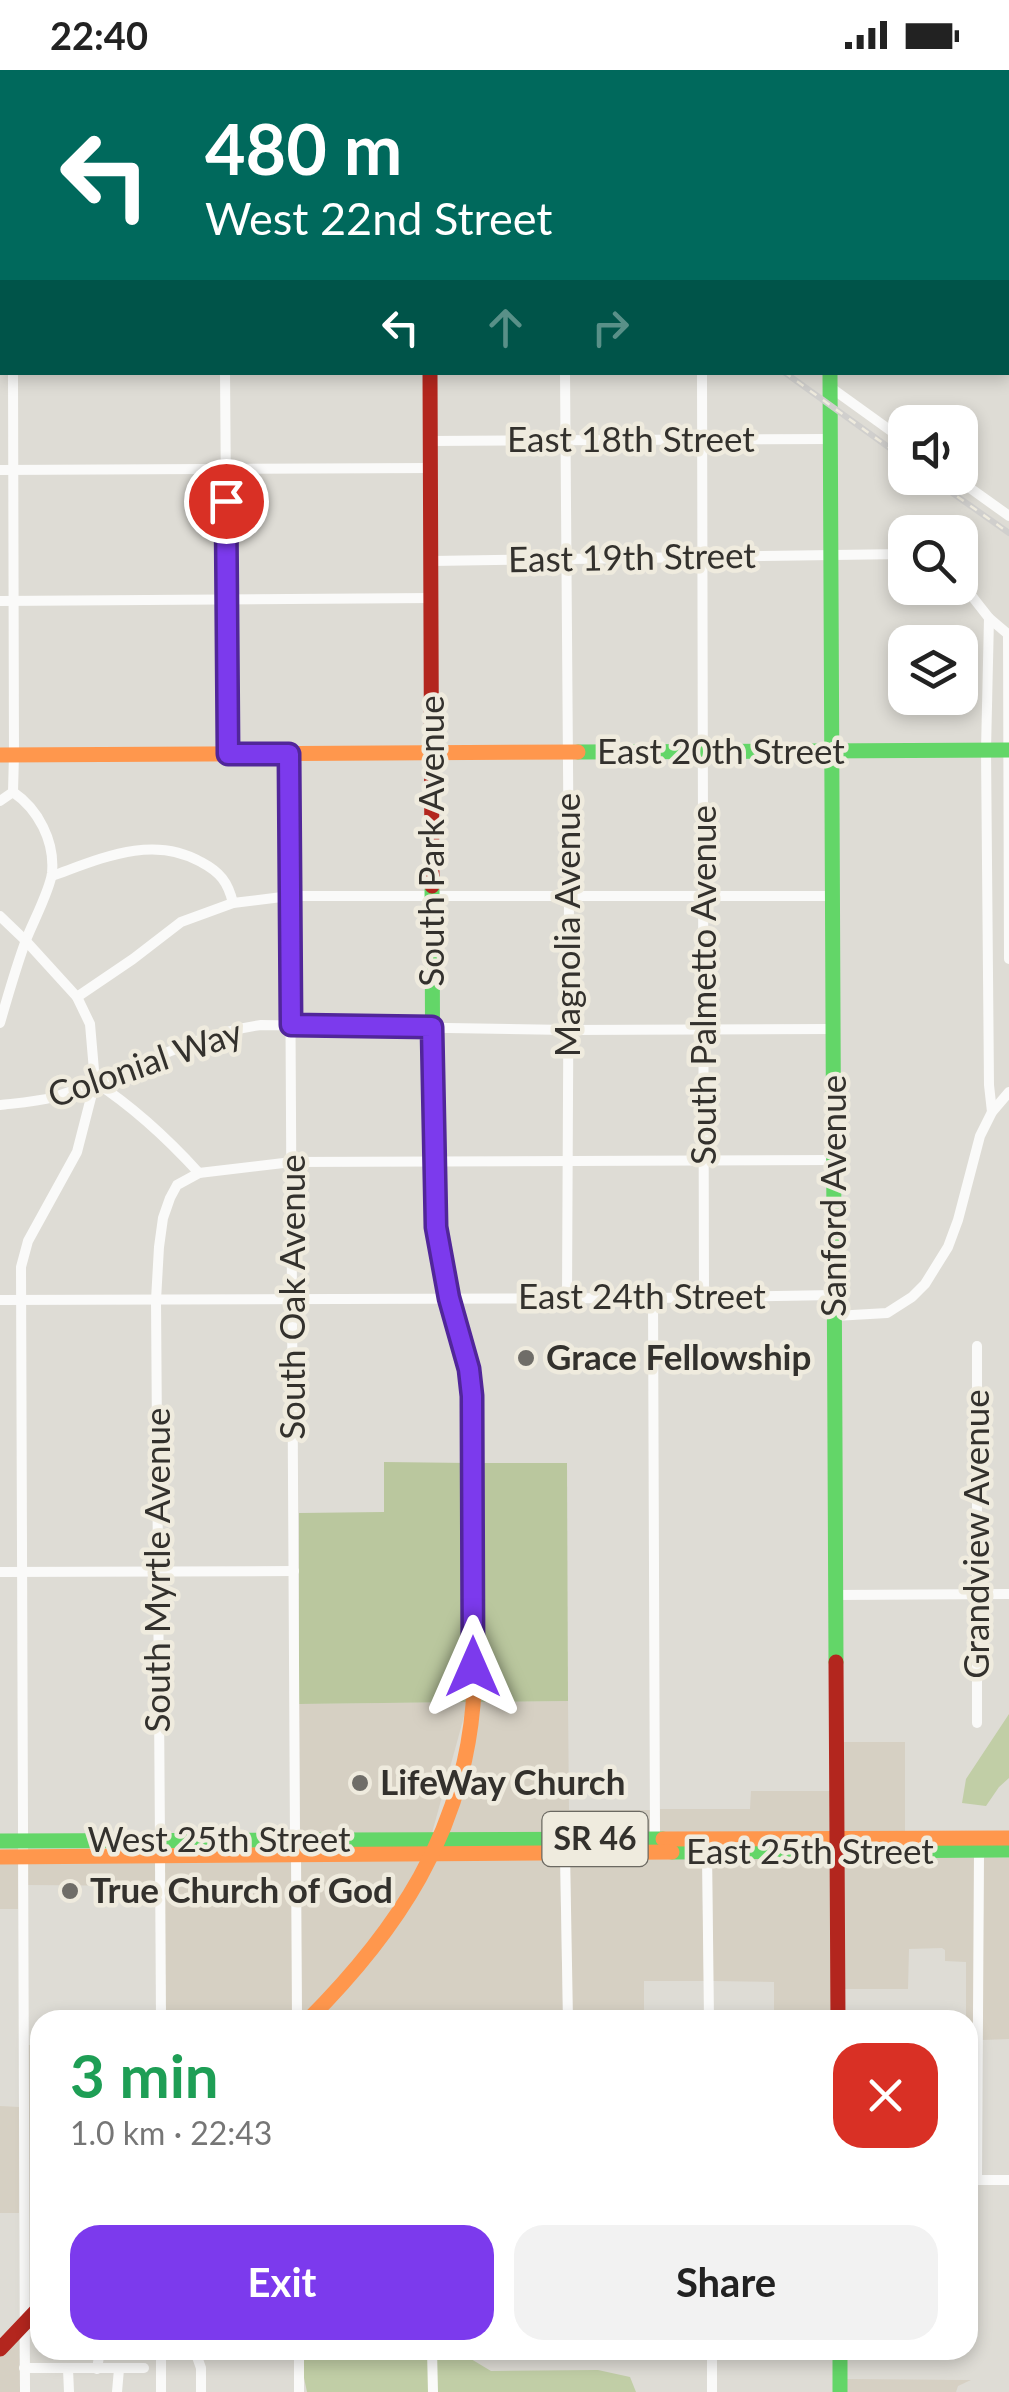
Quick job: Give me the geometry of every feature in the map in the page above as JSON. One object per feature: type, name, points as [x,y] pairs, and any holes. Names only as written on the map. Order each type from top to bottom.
[{"type":"main road","name":"South Park Avenue","points":[[317,2010],[396,1918],[435,1847],[468,1750],[473,1702],[472,1396],[436,1227],[433,1162],[430,375]]},
{"type":"main road","name":"Sanford Avenue","points":[[830,380],[838,2010]]},
{"type":"main road","name":"East 20th Street","points":[[7,754],[1008,750]]},
{"type":"main road","name":"East 25th Street","points":[[435,1847],[565,1853],[707,1852],[1009,1838]]},
{"type":"main road","name":"East 25th Street","points":[[435,1847],[682,1839],[1009,1850]]},
{"type":"main road","points":[[633,1853],[644,1846],[672,1846],[682,1839]]},
{"type":"main road","name":"West 25th Street","points":[[0,1841],[23,1849]]},
{"type":"main road","name":"West 25th Street","points":[[160,1848],[225,1841],[295,1848]]},
{"type":"main road","name":"West 25th Street","points":[[0,1857],[23,1849],[435,1847]]},
{"type":"main road","points":[[0,2349],[30,2318]]},
{"type":"main road","points":[[840,2360],[840,2392]]},
{"type":"street","points":[[0,1023],[52,876],[51,846],[29,803],[13,792],[7,754],[14,601],[6,470],[14,375]]},
{"type":"street","points":[[225,375],[228,754]]},
{"type":"street","name":"Magnolia Avenue","points":[[564,375],[569,896],[567,1297]]},
{"type":"street","name":"South Palmetto Avenue","points":[[702,375],[704,1297]]},
{"type":"street","points":[[830,380],[888,427]]},
{"type":"street","name":"East 18th Street","points":[[431,442],[831,439]]},
{"type":"street","points":[[6,470],[432,468]]},
{"type":"street","points":[[978,494],[1009,516]]},
{"type":"street","points":[[832,555],[888,554]]},
{"type":"street","name":"East 19th Street","points":[[432,561],[832,555]]},
{"type":"street","points":[[0,601],[432,598]]},
{"type":"street","points":[[978,604],[1008,635],[1009,959]]},
{"type":"street","points":[[989,618],[986,750],[992,1112]]},
{"type":"street","name":"South Oak Avenue","points":[[289,754],[297,2010]]},
{"type":"street","points":[[0,801],[13,792]]},
{"type":"street","points":[[52,876],[122,852],[168,850],[199,860],[223,877],[233,902]]},
{"type":"street","points":[[77,997],[182,922],[233,902],[290,896],[833,896]]},
{"type":"street","points":[[0,916],[77,997],[90,1024],[96,1082],[77,1152],[28,1242],[21,1267],[25,2392]]},
{"type":"street","name":"Colonial Way","points":[[0,1105],[36,1102],[130,1070],[173,1048],[262,1024],[568,1030],[834,1029]]},
{"type":"street","points":[[96,1082],[128,1103],[199,1172],[292,1162],[834,1160]]},
{"type":"street","points":[[835,1316],[887,1313],[912,1298],[925,1284],[948,1247],[980,1136],[992,1112],[1009,1092]]},
{"type":"street","name":"South Myrtle Avenue","points":[[160,2010],[156,1300],[166,1208],[177,1185],[199,1172]]},
{"type":"street","name":"East 24th Street","points":[[0,1300],[834,1295]]},
{"type":"street","points":[[653,1298],[655,1839]]},
{"type":"street","name":"Grandview Avenue","points":[[977,1346],[977,1723]]},
{"type":"street","points":[[0,1572],[294,1571]]},
{"type":"street","points":[[836,1595],[1009,1594]]},
{"type":"street","points":[[976,2010],[979,1851]]},
{"type":"street","points":[[707,1852],[709,2010]]},
{"type":"street","points":[[565,1853],[568,2010]]},
{"type":"street","points":[[978,2180],[1009,2180]]},
{"type":"street","points":[[97,2369],[98,2360]]},
{"type":"street","points":[[161,2360],[162,2392]]},
{"type":"street","points":[[199,2360],[202,2392]]},
{"type":"street","points":[[299,2360],[299,2392]]},
{"type":"street","points":[[432,2360],[433,2392]]},
{"type":"street","points":[[712,2360],[712,2392]]},
{"type":"street","points":[[24,2368],[144,2368]]},
{"type":"street","points":[[117,2392],[119,2369]]},
{"type":"street","points":[[68,2370],[69,2392]]},
{"type":"shaded area","points":[[568,1701],[569,1810],[651,1810],[651,1833],[450,1833],[478,1702]]},
{"type":"shaded area","points":[[468,1702],[432,1833],[300,1835],[299,1704]]},
{"type":"shaded area","points":[[843,1742],[905,1742],[905,1832],[843,1832]]},
{"type":"shaded area","points":[[751,1791],[833,1791],[833,1833],[660,1834],[660,1809],[750,1809]]},
{"type":"shaded area","points":[[833,1858],[833,2010],[774,2010],[774,1982],[713,1981],[712,1859]]},
{"type":"shaded area","points":[[844,1858],[974,1858],[974,2010],[966,2010],[966,1962],[945,1961],[942,1948],[909,1949],[908,1989],[844,1989]]},
{"type":"shaded area","points":[[984,1858],[1009,1858],[1009,2039],[982,2040]]},
{"type":"shaded area","points":[[702,1859],[704,1981],[644,1981],[644,2010],[572,2010],[570,1860]]},
{"type":"shaded area","points":[[560,1860],[563,2010],[323,2010],[435,1861]]},
{"type":"shaded area","points":[[0,1861],[18,1861],[18,1909],[0,1909]]},
{"type":"shaded area","points":[[27,1861],[155,1862],[155,1886],[27,1885]]},
{"type":"shaded area","points":[[300,1861],[422,1861],[369,1947],[310,2010],[302,2010]]},
{"type":"shaded area","points":[[164,1862],[292,1862],[293,2010],[164,2010]]},
{"type":"shaded area","points":[[28,2045],[30,2045],[30,2310]]},
{"type":"shaded area","points":[[0,2106],[19,2107],[19,2213],[0,2213]]},
{"type":"shaded area","points":[[19,2336],[20,2392],[0,2392],[0,2356]]},
{"type":"shaded area","points":[[845,2379],[971,2380],[958,2386],[956,2392],[845,2392]]},
{"type":"green space","points":[[384,1462],[469,1463],[468,1702],[299,1704],[299,1513],[384,1512]]},
{"type":"green space","points":[[478,1463],[567,1463],[568,1701],[478,1702]]},
{"type":"green space","points":[[1009,1714],[1009,1778],[986,1806],[962,1803],[966,1779]]},
{"type":"green space","points":[[303,2360],[428,2360],[428,2392],[307,2392]]},
{"type":"green space","points":[[437,2360],[473,2360],[491,2371],[598,2370],[630,2377],[636,2392],[437,2392]]},
{"type":"railway","points":[[788,375],[888,447]]},
{"type":"railway","points":[[955,495],[1009,533]]},
{"type":"traffic: fast","points":[[830,375],[836,1662]]},
{"type":"traffic: fast","points":[[578,752],[1009,750]]},
{"type":"traffic: fast","points":[[432,886],[435,1203],[443,1272],[472,1396],[473,1597]]},
{"type":"traffic: fast","points":[[0,1841],[663,1839]]},
{"type":"traffic: fast","points":[[672,1852],[1009,1850]]},
{"type":"traffic: fast","points":[[840,2360],[840,2392]]},
{"type":"traffic: slow","points":[[0,755],[578,752]]},
{"type":"traffic: slow","points":[[317,2010],[370,1951],[420,1878],[455,1796],[473,1705],[473,1597]]},
{"type":"traffic: slow","points":[[663,1839],[1009,1838]]},
{"type":"traffic: slow","points":[[0,1857],[672,1852]]},
{"type":"traffic: jam","points":[[430,375],[432,886]]},
{"type":"traffic: jam","points":[[836,1662],[838,2010]]},
{"type":"traffic: jam","points":[[0,2349],[30,2318]]},
{"type":"place","name":"Grace Fellowship","points":[[526,1358]]},
{"type":"place","name":"LifeWay Church","points":[[360,1783]]},
{"type":"place","name":"True Church of God","points":[[70,1891]]},
{"type":"route","points":[[226,501],[228,754],[289,754],[291,1025],[432,1027],[436,1227],[472,1396],[473,1667]]}]
